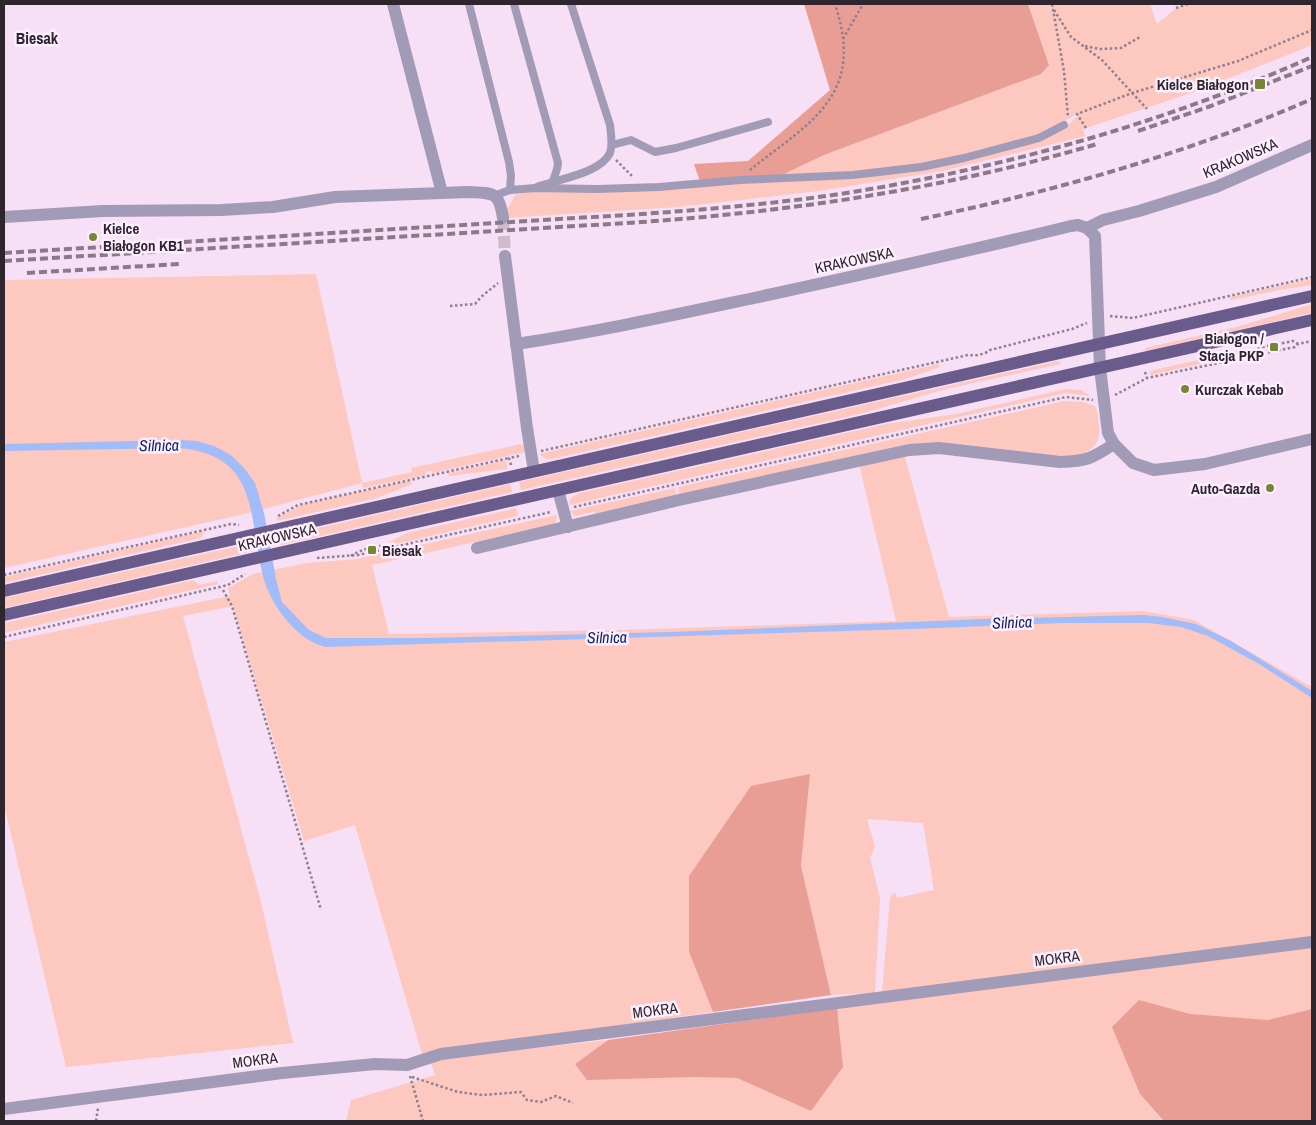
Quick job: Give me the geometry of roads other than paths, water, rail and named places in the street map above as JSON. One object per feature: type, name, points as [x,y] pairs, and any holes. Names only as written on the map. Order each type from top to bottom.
[{"type":"main road","name":"KRAKOWSKA","points":[[4,591],[244,530],[534,471],[1312,296]]},
{"type":"main road","name":"KRAKOWSKA","points":[[4,615],[1312,320]]},
{"type":"street","points":[[393,4],[442,193]]},
{"type":"street","name":"KRAKOWSKA","points":[[516,344],[586,334],[918,263],[1071,226],[1087,228],[1104,220],[1216,187],[1312,145]]},
{"type":"street","points":[[4,217],[103,211],[221,210],[273,207],[336,197],[488,192],[496,196],[500,203],[503,218]]},
{"type":"street","points":[[1087,228],[1094,236],[1100,368],[1108,433],[1114,444],[1134,463],[1154,470],[1205,464],[1312,439]]},
{"type":"street","points":[[505,256],[526,428],[534,471]]},
{"type":"street","points":[[477,548],[699,496],[909,450],[939,448],[1060,462],[1094,458],[1114,444]]},
{"type":"street","points":[[558,490],[568,527]]},
{"type":"street","name":"MOKRA","points":[[4,1108],[282,1073],[375,1064],[409,1070],[451,1053],[1312,942]]},
{"type":"lane","points":[[469,4],[509,162],[510,190]]},
{"type":"lane","points":[[514,4],[558,163],[553,181]]},
{"type":"lane","points":[[572,4],[610,125],[611,149]]},
{"type":"lane","points":[[535,188],[598,166],[611,149],[631,140],[655,152],[676,148],[768,122]]},
{"type":"lane","points":[[496,196],[510,190],[535,188],[569,190],[642,188],[740,180],[853,175],[939,164],[1039,138],[1064,124]]},
{"type":"water","name":"Silnica","points":[[197,441],[214,446],[231,455],[244,468],[255,483],[264,513],[282,602],[309,630],[326,638],[427,638],[671,632],[984,619],[1144,615],[1196,624],[1231,641],[1312,691],[1312,698],[1259,664],[1208,636],[1181,627],[1148,623],[1061,623],[325,647],[310,640],[296,630],[284,617],[273,600],[263,576],[246,492],[237,476],[224,463],[205,453],[179,448],[4,451],[4,444]]},
{"type":"tunnel","points":[[503,218],[505,256]]},
{"type":"railway","points":[[4,253],[642,214],[748,205],[853,192],[971,169],[1087,139],[1201,102],[1312,57]]},
{"type":"railway","points":[[1138,131],[1211,106],[1312,66]]},
{"type":"railway","points":[[921,219],[1021,196],[1120,169],[1217,137],[1312,99]]},
{"type":"railway","points":[[4,261],[642,222],[757,211],[814,204],[928,185],[1041,160],[1097,144]]},
{"type":"railway","points":[[27,273],[179,264]]},
{"type":"place","name":"Kielce Białogon","points":[[1260,84]]},
{"type":"place","name":"Kielce Białogon KB1","points":[[93,237]]},
{"type":"place","name":"Białogon / Stacja PKP","points":[[1274,347]]},
{"type":"place","name":"Kurczak Kebab","points":[[1185,389]]},
{"type":"place","name":"Auto-Gazda","points":[[1270,488]]},
{"type":"place","name":"Biesak","points":[[372,550]]},
{"type":"district","name":"Biesak","points":[[37,38]]}]
